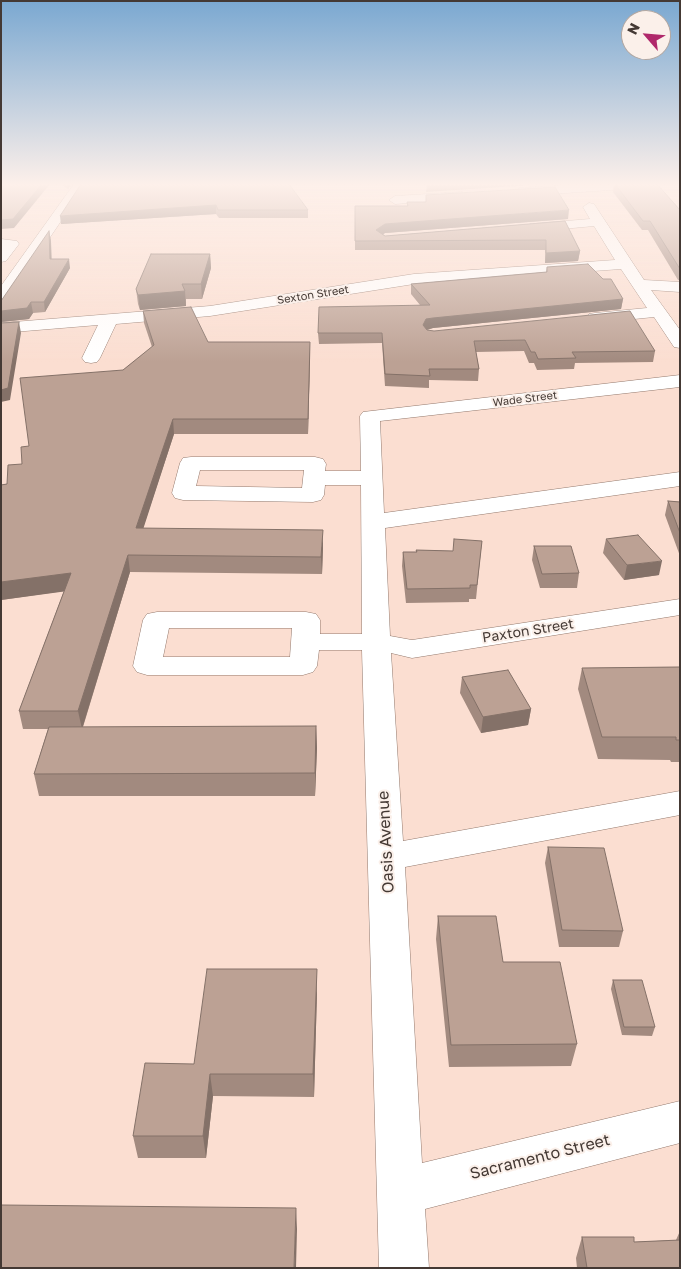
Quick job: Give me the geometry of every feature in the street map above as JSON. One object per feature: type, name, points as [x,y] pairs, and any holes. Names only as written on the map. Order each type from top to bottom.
[{"type":"street","points":[[1,298],[39,243]]},
{"type":"street","points":[[612,243],[679,341]]},
{"type":"street","name":"Sexton Street","points":[[1,328],[210,311],[414,279],[625,264]]},
{"type":"street","points":[[639,284],[680,287]]},
{"type":"street","points":[[580,320],[658,312]]},
{"type":"street","points":[[91,358],[110,318]]},
{"type":"street","name":"Wade Street","points":[[370,416],[680,381]]},
{"type":"street","name":"Oasis Avenue","points":[[370,416],[376,642],[404,1268]]},
{"type":"street","points":[[191,463],[315,464],[314,478],[313,494],[183,493],[191,463]]},
{"type":"street","points":[[314,478],[373,478]]},
{"type":"street","points":[[374,522],[680,479]]},
{"type":"street","name":"Paxton Street","points":[[306,642],[376,642],[412,649],[680,607]]},
{"type":"street","points":[[156,620],[306,620],[306,642],[303,666],[147,666],[156,620]]},
{"type":"street","points":[[387,857],[680,803]]},
{"type":"street","name":"Sacramento Street","points":[[401,1192],[680,1122]]},
{"type":"building","points":[[41,243],[49,243],[50,259],[69,259],[44,302],[31,302],[27,308],[1,311],[1,301]]},
{"type":"building","points":[[546,243],[576,243],[580,251],[546,253]]},
{"type":"building","points":[[664,243],[680,243],[680,269]]},
{"type":"building","points":[[151,254],[210,254],[201,284],[182,284],[185,291],[138,295],[136,289]]},
{"type":"building","points":[[588,264],[603,279],[611,279],[623,299],[433,318],[426,319],[423,325],[427,330],[434,331],[630,311],[655,351],[572,352],[576,358],[538,359],[535,352],[531,352],[525,340],[474,341],[479,369],[429,369],[430,376],[385,374],[382,333],[318,333],[319,307],[430,305],[411,284],[547,272],[547,267]]},
{"type":"building","points":[[191,307],[208,342],[310,342],[308,419],[173,419],[136,528],[323,530],[321,557],[128,555],[78,711],[19,711],[71,573],[1,582],[1,485],[7,484],[8,465],[22,464],[21,447],[29,446],[20,378],[123,370],[154,345],[143,311]]},
{"type":"building","points":[[19,322],[8,388],[1,390],[1,323]]},
{"type":"building","points":[[668,501],[680,502],[680,533]]},
{"type":"building","points":[[638,535],[662,561],[627,565],[606,539]]},
{"type":"building","points":[[454,539],[482,541],[477,585],[470,585],[470,588],[407,589],[403,552],[417,552],[416,550],[453,551]]},
{"type":"building","points":[[534,546],[571,546],[579,573],[542,574]]},
{"type":"building","points":[[680,667],[680,740],[676,740],[676,737],[602,737],[582,668]]},
{"type":"building","points":[[508,670],[531,709],[483,717],[462,677]]},
{"type":"building","points":[[316,726],[315,773],[34,774],[49,727]]},
{"type":"building","points":[[548,847],[604,848],[623,931],[562,930]]},
{"type":"building","points":[[438,916],[496,916],[503,962],[560,962],[577,1044],[451,1045]]},
{"type":"building","points":[[207,969],[317,969],[313,1074],[210,1074],[203,1136],[133,1136],[145,1063],[194,1064]]},
{"type":"building","points":[[613,980],[642,980],[655,1027],[624,1027]]},
{"type":"building","points":[[1,1205],[296,1208],[294,1268],[1,1268]]},
{"type":"building","points":[[582,1237],[634,1237],[634,1242],[680,1240],[680,1268],[587,1268]]}]
